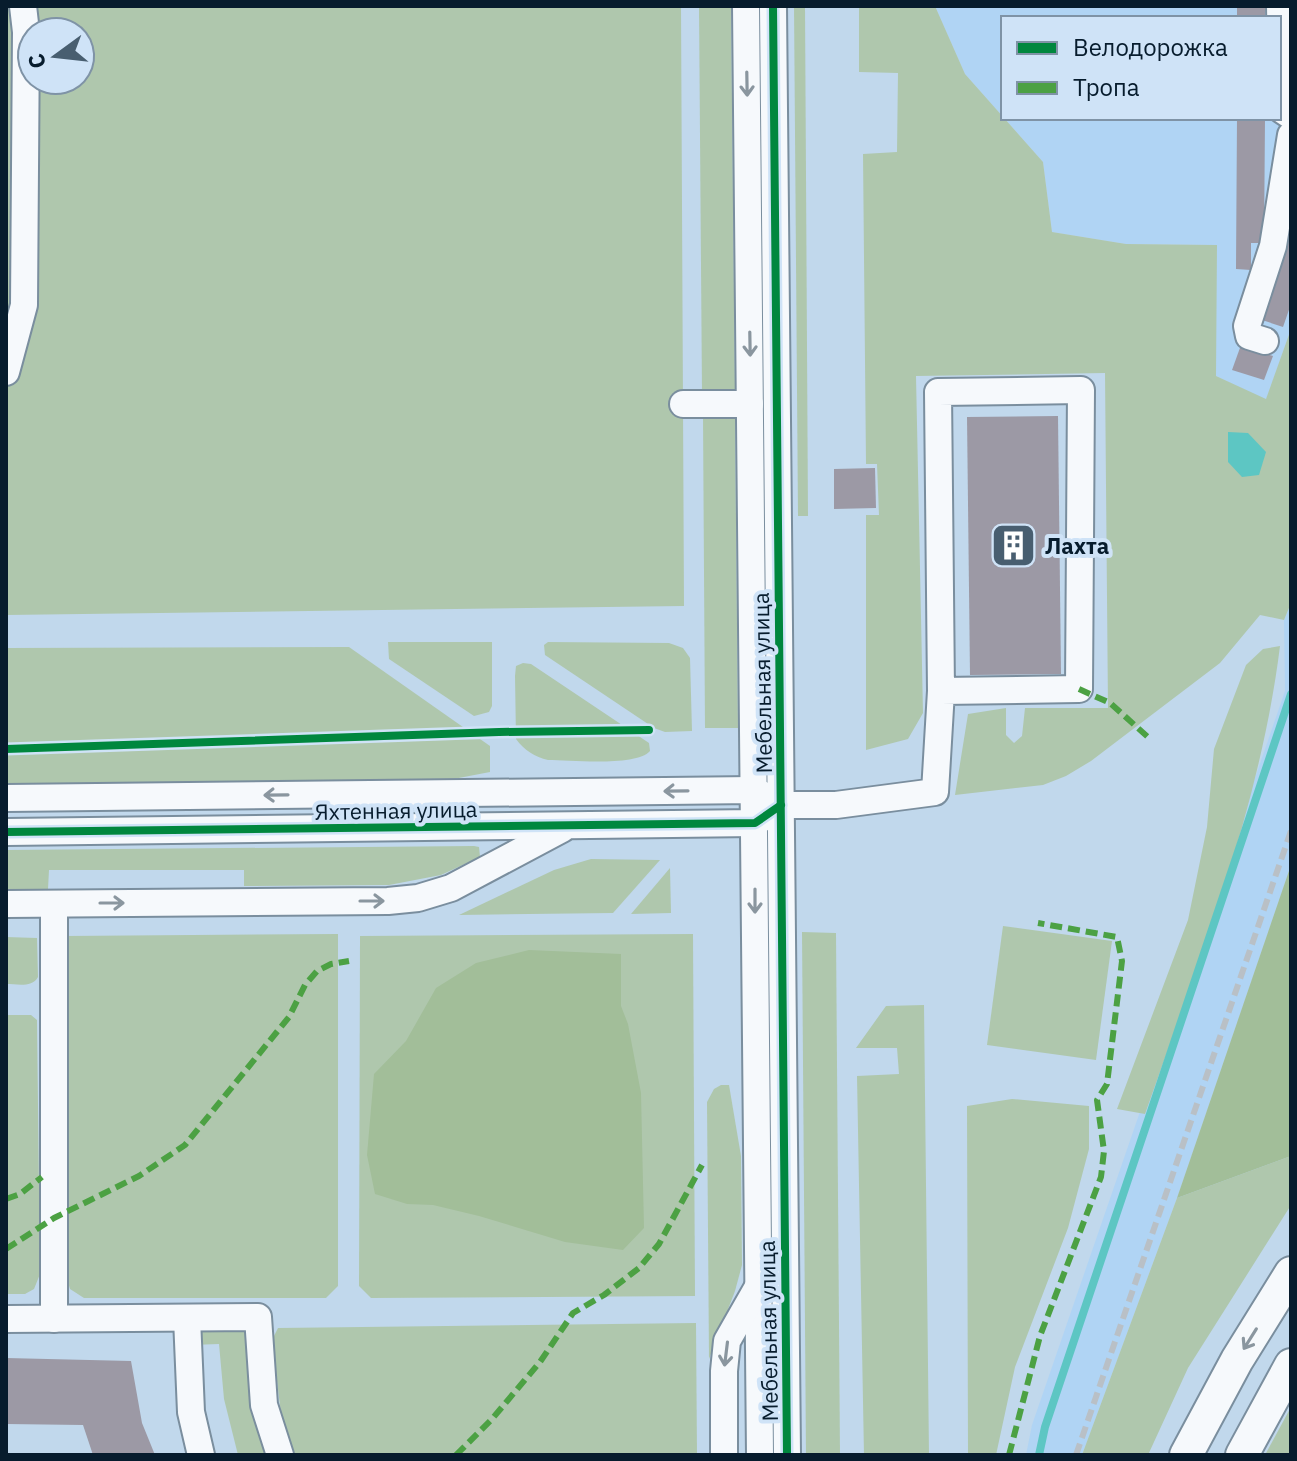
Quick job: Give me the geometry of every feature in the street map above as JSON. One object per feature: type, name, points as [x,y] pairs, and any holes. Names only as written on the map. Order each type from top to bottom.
[{"type":"main road","points":[[1186,1455],[1237,1360],[1291,1273]]},
{"type":"main road","points":[[1242,1455],[1291,1365]]},
{"type":"street","points":[[6,372],[24,305],[26,32],[23,6]]},
{"type":"street","name":"Мебельная улица","points":[[746,6],[760,1455]]},
{"type":"street","name":"Мебельная улица","points":[[773,6],[787,1455]]},
{"type":"street","points":[[1265,341],[1249,336],[1247,326],[1273,246],[1291,135]]},
{"type":"street","points":[[755,823],[781,805],[836,805],[935,792],[941,691],[938,392],[1081,390],[1079,689],[941,691]]},
{"type":"street","points":[[683,404],[750,404]]},
{"type":"street","name":"Яхтенная улица","points":[[6,798],[754,790],[781,805]]},
{"type":"street","name":"Яхтенная улица","points":[[6,832],[755,823]]},
{"type":"street","points":[[6,904],[388,901],[418,898],[451,888],[567,826]]},
{"type":"street","points":[[54,904],[54,1319]]},
{"type":"street","points":[[724,1455],[727,1341],[759,1285]]},
{"type":"street","points":[[6,1319],[258,1317],[264,1405],[280,1455]]},
{"type":"street","points":[[187,1318],[191,1412],[201,1455]]},
{"type":"shaded area","points":[[6,6],[681,6],[684,606],[6,615]]},
{"type":"shaded area","points":[[699,6],[731,6],[735,389],[725,394],[702,394]]},
{"type":"shaded area","points":[[794,6],[805,6],[808,516],[798,516]]},
{"type":"shaded area","points":[[859,6],[935,6],[965,74],[1001,115],[1001,120],[1006,120],[1043,162],[1052,232],[1126,244],[1217,245],[1216,376],[1266,399],[1291,329],[1291,603],[1284,620],[1260,615],[1220,663],[1091,761],[1043,785],[955,795],[968,714],[1006,708],[1006,735],[1014,743],[1022,736],[1025,708],[1108,708],[1105,373],[916,376],[923,713],[908,739],[866,750],[866,515],[879,515],[877,464],[866,464],[863,154],[897,152],[898,73],[859,72]]},
{"type":"shaded area","points":[[935,6],[1291,6],[1291,329],[1266,400],[1216,376],[1216,245],[1126,244],[1052,232],[1043,162],[1006,120],[1281,120],[1281,16],[1001,16],[1001,115],[965,74]]},
{"type":"shaded area","points":[[726,415],[735,419],[738,728],[705,728],[703,416]]},
{"type":"shaded area","points":[[1228,432],[1248,433],[1266,452],[1259,475],[1242,477],[1228,462]]},
{"type":"shaded area","points":[[1291,603],[1291,865],[1177,1198],[1082,1455],[1026,1455],[1032,1425],[1285,691],[1284,620]]},
{"type":"shaded area","points":[[388,642],[492,642],[492,706],[489,712],[474,716],[389,659]]},
{"type":"shaded area","points":[[548,642],[669,643],[683,648],[690,658],[692,731],[665,732],[654,728],[545,655],[544,645]]},
{"type":"shaded area","points":[[1280,646],[1271,706],[1243,824],[1186,999],[1145,1114],[1117,1109],[1188,920],[1207,827],[1214,749],[1246,665],[1263,649]]},
{"type":"shaded area","points":[[349,647],[490,746],[490,772],[417,786],[6,790],[6,648]]},
{"type":"shaded area","points":[[531,664],[649,743],[650,751],[631,759],[602,762],[548,760],[530,752],[516,739],[515,676],[516,666]]},
{"type":"shaded area","points":[[479,847],[480,857],[441,875],[389,885],[244,886],[244,870],[49,870],[48,889],[6,889],[6,850]]},
{"type":"shaded area","points":[[591,859],[660,860],[613,913],[459,915],[554,870]]},
{"type":"shaded area","points":[[1291,865],[1291,1156],[1177,1198]]},
{"type":"shaded area","points":[[670,868],[671,913],[631,914]]},
{"type":"shaded area","points":[[1003,926],[1112,941],[1096,1060],[987,1045]]},
{"type":"shaded area","points":[[802,932],[836,933],[840,1455],[806,1455]]},
{"type":"shaded area","points":[[338,934],[338,1286],[326,1298],[84,1298],[70,1289],[67,1279],[65,936]]},
{"type":"shaded area","points":[[693,934],[695,1296],[371,1298],[359,1286],[360,936]]},
{"type":"shaded area","points":[[6,937],[37,938],[38,977],[32,983],[6,984]]},
{"type":"shaded area","points":[[529,950],[621,954],[621,1006],[628,1024],[641,1093],[644,1228],[623,1250],[565,1242],[479,1216],[433,1205],[407,1204],[375,1194],[367,1155],[374,1074],[406,1041],[436,988],[476,963]]},
{"type":"shaded area","points":[[924,1005],[929,1455],[864,1455],[857,1076],[899,1074],[897,1048],[856,1048],[886,1006]]},
{"type":"shaded area","points":[[6,1015],[31,1015],[37,1020],[40,1274],[34,1289],[25,1294],[6,1294]]},
{"type":"shaded area","points":[[729,1085],[741,1156],[742,1265],[709,1359],[707,1102],[714,1089]]},
{"type":"shaded area","points":[[1012,1099],[1089,1106],[1089,1149],[1068,1228],[1015,1367],[996,1455],[968,1455],[967,1106]]},
{"type":"shaded area","points":[[1291,1156],[1291,1205],[1188,1368],[1148,1455],[1082,1455],[1177,1198]]},
{"type":"shaded area","points":[[696,1323],[697,1455],[293,1455],[282,1422],[272,1340],[278,1328]]},
{"type":"shaded area","points":[[248,1326],[270,1455],[238,1455],[224,1399],[219,1344],[191,1345],[194,1329]]},
{"type":"shaded area","points":[[1291,1407],[1291,1455],[1265,1455]]},
{"type":"building","points":[[1237,6],[1265,6],[1265,16],[1237,16]]},
{"type":"building","points":[[1237,120],[1265,120],[1264,243],[1251,243],[1251,270],[1236,269]]},
{"type":"building","points":[[1290,227],[1291,304],[1283,327],[1259,319]]},
{"type":"building","points":[[1241,345],[1273,356],[1264,380],[1232,370]]},
{"type":"building","name":"Лахта","points":[[1058,416],[1061,674],[970,675],[967,417]]},
{"type":"building","points":[[875,468],[876,508],[834,509],[834,469]]},
{"type":"building","points":[[6,1358],[131,1361],[142,1423],[155,1455],[93,1455],[83,1425],[6,1424]]},
{"type":"waterway","points":[[1039,1455],[1045,1427],[1291,694]]},
{"type":"railway","points":[[1076,1455],[1291,831]]},
{"type":"marked path","points":[[1079,689],[1110,703],[1149,738]]},
{"type":"marked path","points":[[1009,1455],[1040,1336],[1101,1177],[1104,1151],[1097,1100],[1107,1084],[1122,961],[1117,937],[1038,923]]},
{"type":"marked path","points":[[6,1249],[54,1218],[139,1176],[185,1145],[289,1017],[305,985],[317,971],[331,964],[349,961]]},
{"type":"marked path","points":[[456,1455],[492,1419],[540,1362],[573,1313],[604,1295],[639,1268],[659,1244],[702,1165]]},
{"type":"marked path","points":[[6,1199],[20,1194],[42,1177]]},
{"type":"cycle path","points":[[773,6],[787,1455]]},
{"type":"cycle path","points":[[6,749],[499,732],[649,730]]},
{"type":"cycle path","points":[[6,832],[755,823],[781,805]]},
{"type":"place","name":"Лахта","points":[[1014,545]]}]
